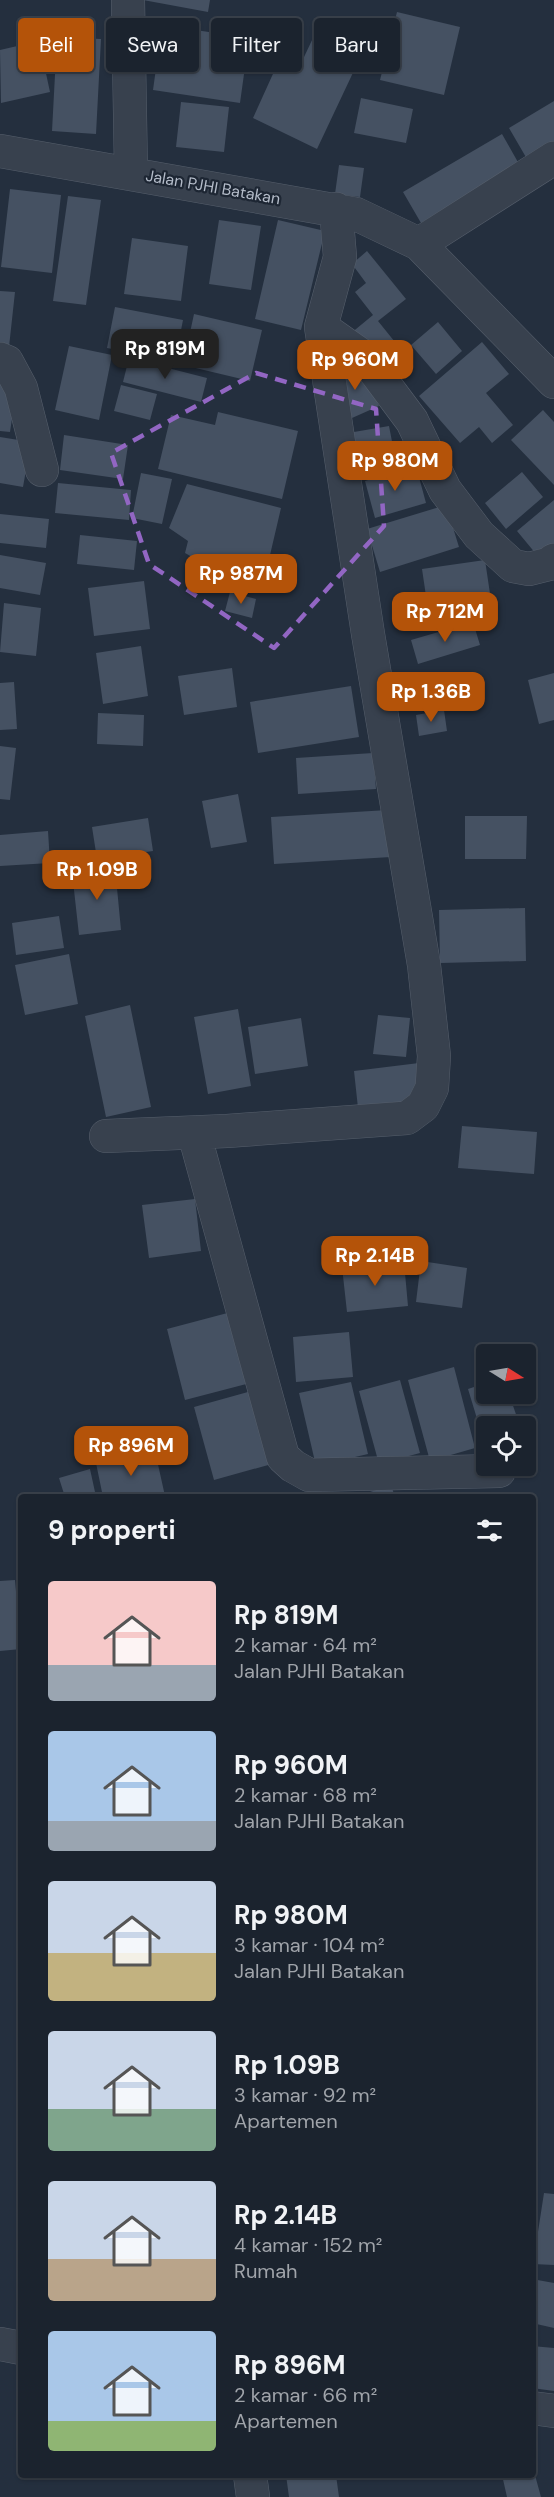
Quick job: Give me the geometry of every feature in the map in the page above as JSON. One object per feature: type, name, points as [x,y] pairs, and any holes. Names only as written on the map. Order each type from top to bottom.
[{"type":"street","points":[[128,0],[131,172]]},
{"type":"street","name":"Jalan PJHI Batakan","points":[[0,151],[336,209],[356,214],[419,244]]},
{"type":"street","points":[[554,158],[419,244],[554,382]]},
{"type":"street","points":[[106,1136],[194,1133],[407,1118],[423,1106],[432,1088],[434,1056],[424,965],[368,634],[321,327],[339,257],[336,209]]},
{"type":"street","points":[[321,327],[365,358],[412,421],[445,490],[479,535],[513,566],[529,569],[549,564],[554,560]]},
{"type":"street","points":[[0,359],[7,362],[21,388],[42,470]]},
{"type":"street","points":[[194,1133],[283,1457],[309,1475],[476,1471]]},
{"type":"street","points":[[0,2344],[18,2347]]},
{"type":"street","points":[[536,2409],[554,2411]]},
{"type":"street","points":[[250,2478],[253,2497]]},
{"type":"highlighted area","points":[[256,373],[376,409],[384,526],[274,648],[149,564],[111,453]]},
{"type":"building","points":[[143,0],[210,0],[208,12]]},
{"type":"building","points":[[397,12],[460,27],[444,95],[380,80],[382,72],[400,72],[400,18],[396,18]]},
{"type":"building","points":[[199,31],[211,32],[211,72],[244,72],[240,103],[153,90],[155,72],[199,72]]},
{"type":"building","points":[[313,38],[314,72],[353,72],[317,149],[253,118],[274,72],[296,74],[302,72],[302,61]]},
{"type":"building","points":[[94,39],[101,39],[96,134],[52,131],[55,72],[94,72]]},
{"type":"building","points":[[18,46],[18,72],[46,72],[50,92],[1,103],[0,50]]},
{"type":"building","points":[[361,98],[413,109],[406,143],[354,133]]},
{"type":"building","points":[[554,101],[554,143],[527,159],[509,128]]},
{"type":"building","points":[[181,102],[229,107],[224,152],[176,147]]},
{"type":"building","points":[[502,134],[519,164],[421,223],[403,192]]},
{"type":"building","points":[[339,165],[364,168],[360,197],[335,194]]},
{"type":"building","points":[[10,189],[61,195],[52,273],[1,267]]},
{"type":"building","points":[[68,196],[101,200],[86,305],[53,301]]},
{"type":"building","points":[[219,220],[261,226],[251,290],[209,284]]},
{"type":"building","points":[[278,220],[325,231],[301,330],[255,319]]},
{"type":"building","points":[[132,238],[188,246],[181,301],[124,294]]},
{"type":"building","points":[[367,251],[406,299],[378,321],[403,352],[379,370],[350,334],[373,315],[355,292],[366,283],[352,264]]},
{"type":"building","points":[[0,291],[15,292],[9,347],[0,346]]},
{"type":"building","points":[[115,307],[183,320],[175,361],[107,348]]},
{"type":"building","points":[[194,314],[262,330],[250,381],[183,365]]},
{"type":"building","points":[[438,322],[462,351],[436,374],[411,345]]},
{"type":"building","points":[[482,342],[509,374],[486,393],[513,425],[492,443],[479,427],[460,443],[419,396]]},
{"type":"building","points":[[69,346],[112,355],[99,420],[55,410]]},
{"type":"building","points":[[129,358],[207,378],[201,402],[123,382]]},
{"type":"building","points":[[359,363],[379,406],[352,418],[332,375]]},
{"type":"building","points":[[0,382],[17,384],[10,432],[0,431]]},
{"type":"building","points":[[121,385],[157,394],[150,420],[114,411]]},
{"type":"building","points":[[543,410],[554,422],[554,485],[511,440]]},
{"type":"building","points":[[218,412],[298,431],[282,499],[158,469],[171,415],[215,425]]},
{"type":"building","points":[[389,426],[396,462],[354,469],[348,433]]},
{"type":"building","points":[[64,435],[128,445],[123,479],[60,470]]},
{"type":"building","points":[[0,437],[31,442],[23,487],[0,483]]},
{"type":"building","points":[[416,466],[426,503],[375,518],[365,481]]},
{"type":"building","points":[[522,472],[543,497],[506,529],[485,503]]},
{"type":"building","points":[[141,473],[172,479],[162,524],[132,518]]},
{"type":"building","points":[[58,483],[131,490],[129,520],[55,513]]},
{"type":"building","points":[[187,484],[281,508],[263,585],[234,581],[185,553],[188,541],[169,528]]},
{"type":"building","points":[[554,500],[554,550],[541,560],[517,531]]},
{"type":"building","points":[[446,505],[459,547],[380,572],[367,529]]},
{"type":"building","points":[[0,514],[49,519],[46,548],[0,543]]},
{"type":"building","points":[[80,535],[137,541],[134,570],[77,564]]},
{"type":"building","points":[[0,555],[46,563],[40,595],[0,588]]},
{"type":"building","points":[[485,560],[493,614],[430,623],[422,569]]},
{"type":"building","points":[[144,581],[150,629],[94,636],[88,588]]},
{"type":"building","points":[[230,592],[256,599],[252,618],[225,611]]},
{"type":"building","points":[[4,603],[41,608],[36,656],[0,652]]},
{"type":"building","points":[[473,622],[480,645],[418,664],[411,640]]},
{"type":"building","points":[[141,646],[148,696],[103,704],[96,653]]},
{"type":"building","points":[[232,668],[237,707],[184,715],[178,676]]},
{"type":"building","points":[[554,673],[554,720],[539,724],[528,680]]},
{"type":"building","points":[[14,682],[17,729],[0,730],[0,683]]},
{"type":"building","points":[[351,686],[359,737],[258,753],[250,702]]},
{"type":"building","points":[[444,710],[447,731],[419,736],[416,715]]},
{"type":"building","points":[[98,713],[144,715],[143,746],[97,744]]},
{"type":"building","points":[[0,746],[16,748],[10,800],[0,799]]},
{"type":"building","points":[[373,753],[376,789],[298,794],[296,758]]},
{"type":"building","points":[[238,794],[247,842],[211,848],[202,801]]},
{"type":"building","points":[[388,810],[391,857],[274,864],[271,817]]},
{"type":"building","points":[[465,816],[527,816],[526,859],[465,859]]},
{"type":"building","points":[[148,818],[153,851],[97,859],[92,827]]},
{"type":"building","points":[[48,831],[50,863],[0,866],[0,835]]},
{"type":"building","points":[[115,867],[121,930],[79,935],[72,872]]},
{"type":"building","points":[[525,908],[526,961],[440,963],[439,910]]},
{"type":"building","points":[[59,916],[64,948],[16,955],[12,923]]},
{"type":"building","points":[[69,954],[78,1004],[25,1015],[15,965]]},
{"type":"building","points":[[130,1005],[151,1107],[106,1117],[85,1016]]},
{"type":"building","points":[[238,1009],[251,1086],[208,1094],[194,1017]]},
{"type":"building","points":[[378,1015],[410,1018],[406,1057],[373,1054]]},
{"type":"building","points":[[301,1018],[308,1066],[255,1074],[248,1027]]},
{"type":"building","points":[[419,1063],[423,1100],[358,1108],[354,1071]]},
{"type":"building","points":[[462,1126],[537,1132],[534,1174],[458,1168]]},
{"type":"building","points":[[195,1199],[201,1251],[149,1258],[142,1205]]},
{"type":"building","points":[[421,1261],[467,1268],[462,1308],[416,1302]]},
{"type":"building","points":[[404,1262],[408,1306],[347,1312],[342,1267]]},
{"type":"building","points":[[235,1311],[254,1382],[185,1400],[167,1329]]},
{"type":"building","points":[[349,1332],[353,1377],[296,1382],[293,1337]]},
{"type":"building","points":[[454,1367],[475,1448],[430,1461],[408,1380]]},
{"type":"building","points":[[400,1380],[420,1453],[379,1464],[359,1391]]},
{"type":"building","points":[[351,1382],[368,1454],[316,1466],[299,1393]]},
{"type":"building","points":[[476,1386],[476,1404],[512,1404],[517,1416],[476,1416],[468,1389]]},
{"type":"building","points":[[259,1389],[279,1462],[214,1480],[194,1407]]},
{"type":"building","points":[[155,1451],[165,1494],[102,1494],[96,1463]]},
{"type":"building","points":[[90,1469],[95,1492],[64,1494],[59,1478]]},
{"type":"building","points":[[391,1485],[394,1494],[364,1494]]},
{"type":"building","points":[[15,1580],[18,1649],[0,1651],[0,1581]]},
{"type":"building","points":[[544,2193],[554,2194],[554,2265],[536,2264],[536,2245]]},
{"type":"building","points":[[536,2280],[554,2283],[554,2328],[536,2324]]},
{"type":"building","points":[[536,2346],[554,2348],[554,2391],[536,2389]]},
{"type":"building","points":[[286,2478],[336,2478],[339,2497],[289,2497]]},
{"type":"building","points":[[503,2478],[536,2478],[541,2497],[507,2497]]}]
